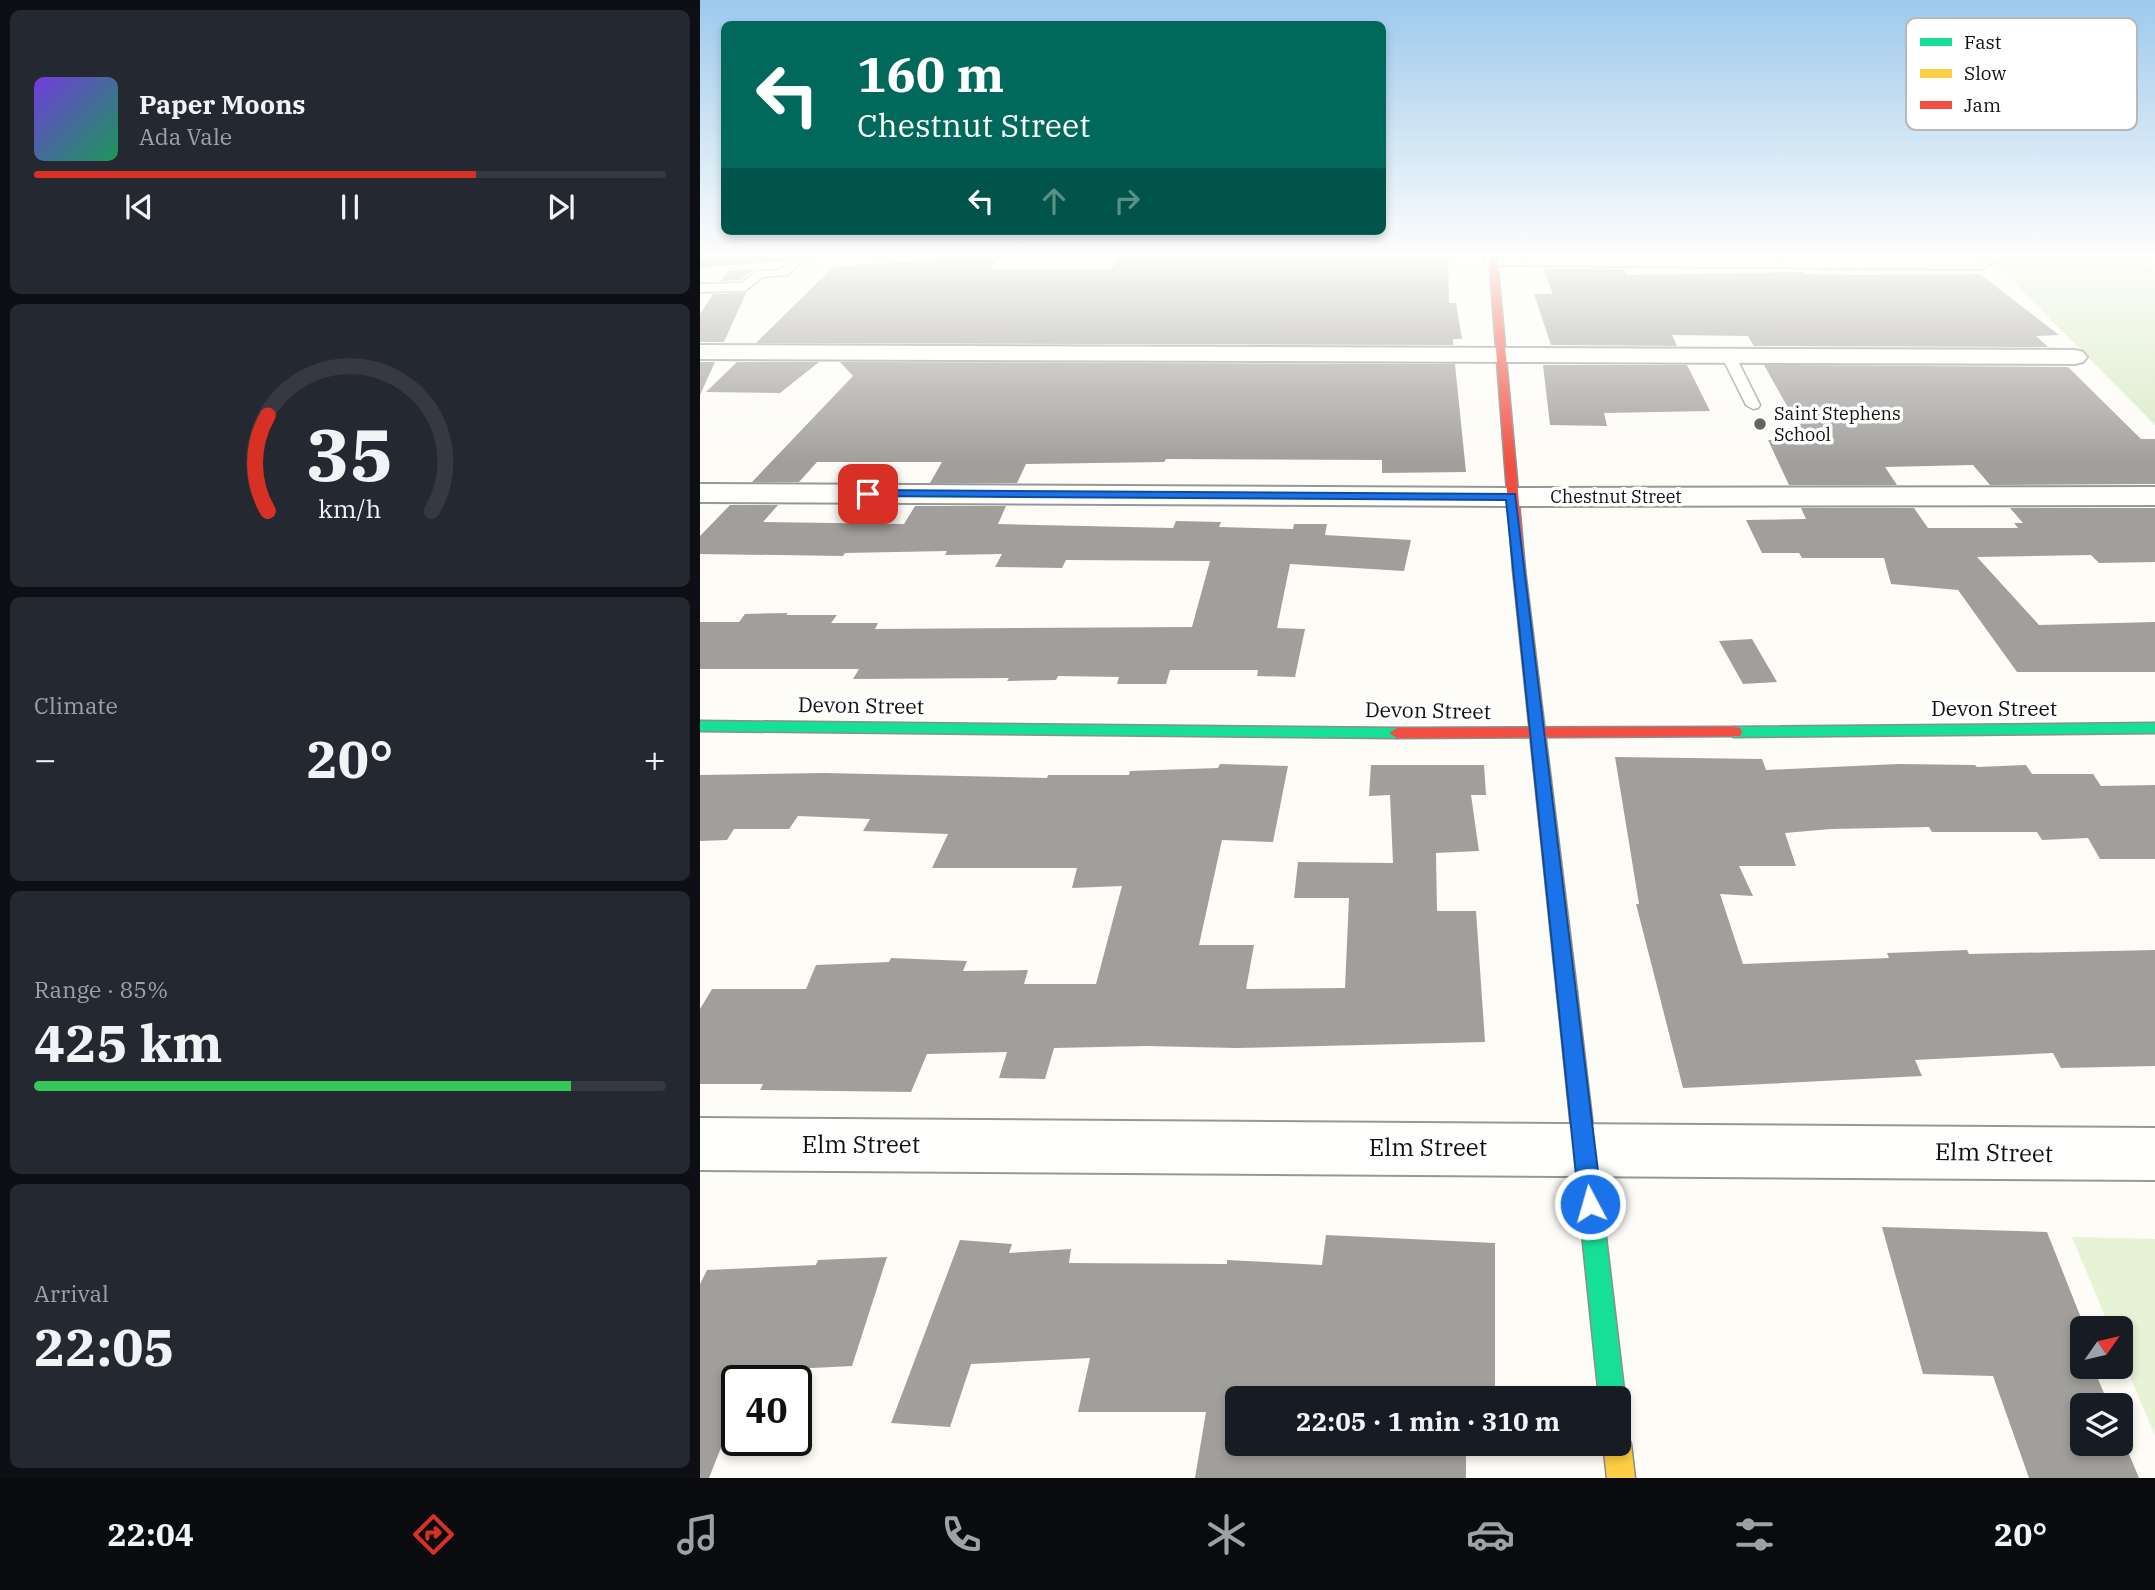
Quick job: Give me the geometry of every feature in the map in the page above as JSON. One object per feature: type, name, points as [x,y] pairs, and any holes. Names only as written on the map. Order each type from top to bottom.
[{"type":"street","points":[[1498,326],[1511,497],[1611,1386]]},
{"type":"street","points":[[700,352],[2075,356]]},
{"type":"street","name":"Chestnut Street","points":[[700,493],[1511,497],[2155,496]]},
{"type":"street","name":"Devon Street","points":[[700,726],[1538,734],[2155,728]]},
{"type":"street","name":"Elm Street","points":[[700,1144],[2155,1154]]},
{"type":"street","points":[[1618,1456],[1621,1478]]},
{"type":"lane","points":[[1728,355],[1754,405]]},
{"type":"green space","points":[[2057,326],[2155,326],[2155,425]]},
{"type":"green space","points":[[2072,1237],[2155,1239],[2155,1436],[2131,1379],[2133,1316],[2105,1316]]},
{"type":"building","points":[[700,326],[731,326],[724,342],[700,342]]},
{"type":"building","points":[[773,326],[1460,326],[1462,339],[1453,339],[1453,345],[756,343]]},
{"type":"building","points":[[1545,326],[2047,326],[2059,335],[2036,336],[2048,347],[1754,346],[1748,336],[1672,335],[1677,346],[1551,345]]},
{"type":"building","points":[[700,362],[715,362],[700,395]]},
{"type":"building","points":[[737,362],[819,362],[780,393],[706,392]]},
{"type":"building","points":[[840,362],[1455,364],[1466,472],[1382,473],[1382,460],[1166,459],[1164,462],[1026,464],[1017,483],[930,483],[942,462],[817,462],[799,482],[752,482],[853,376]]},
{"type":"building","points":[[1543,365],[1687,365],[1710,411],[1604,413],[1607,426],[1550,425]]},
{"type":"building","points":[[1764,365],[2068,367],[2141,439],[2155,439],[2155,484],[1990,485],[1973,465],[1885,467],[1897,485],[1789,485],[1768,440],[1806,440]]},
{"type":"building","points":[[730,505],[778,505],[763,522],[904,524],[915,506],[1006,506],[998,524],[1173,528],[1176,521],[1221,522],[1219,527],[1293,529],[1294,524],[1327,524],[1325,535],[1411,540],[1404,571],[1290,564],[1277,628],[1305,629],[1295,677],[1257,676],[1258,670],[1170,670],[1166,684],[1117,684],[1119,677],[1058,676],[1056,680],[1007,681],[1009,678],[853,679],[859,669],[700,669],[700,622],[739,622],[745,614],[788,613],[786,615],[837,615],[831,623],[878,623],[875,629],[1192,627],[1210,561],[1066,560],[1062,568],[995,567],[1002,554],[945,555],[947,551],[845,553],[843,556],[700,554],[700,536]]},
{"type":"building","points":[[1801,508],[1914,508],[1928,528],[2018,528],[2014,523],[2023,523],[2010,508],[2155,508],[2155,562],[2099,563],[2091,555],[1977,557],[2039,625],[2155,622],[2155,672],[2017,672],[1958,590],[1891,584],[1884,558],[1802,558],[1799,553],[1762,553],[1746,520],[1806,519]]},
{"type":"building","points":[[1752,639],[1777,682],[1743,684],[1719,641]]},
{"type":"building","points":[[1615,757],[1762,759],[1766,770],[1898,764],[1977,767],[2026,765],[2032,774],[2093,774],[2101,786],[2155,785],[2155,859],[2100,859],[2088,838],[2042,840],[2037,832],[1932,832],[1929,827],[1831,829],[1785,833],[1796,866],[1739,866],[1753,896],[1720,894],[1743,964],[1889,958],[1887,953],[1967,950],[1969,954],[2155,950],[2155,1066],[2061,1068],[2053,1053],[1915,1060],[1922,1076],[1683,1088],[1636,904],[1639,904]]},
{"type":"building","points":[[1220,764],[1288,766],[1273,842],[1222,840],[1199,945],[1254,945],[1246,989],[1345,988],[1349,898],[1294,898],[1298,862],[1393,863],[1390,795],[1369,796],[1371,765],[1484,765],[1486,795],[1471,795],[1479,851],[1436,853],[1437,911],[1476,911],[1485,1042],[1236,1048],[1054,1048],[1045,1079],[999,1078],[1007,1052],[927,1054],[911,1092],[760,1090],[763,1084],[700,1084],[700,1009],[712,989],[806,989],[816,965],[889,962],[891,958],[967,961],[963,971],[1028,970],[1024,984],[1096,984],[1122,886],[1072,888],[1077,868],[932,868],[948,834],[863,831],[870,819],[798,816],[789,829],[734,829],[727,840],[700,841],[700,775],[824,773],[1047,778],[1048,775],[1129,775],[1130,771],[1218,768]]},
{"type":"building","points":[[1882,1227],[2047,1232],[2080,1316],[2070,1316],[2070,1379],[2098,1379],[2104,1393],[2070,1393],[2070,1456],[2130,1456],[2139,1478],[2029,1478],[1993,1376],[1923,1374]]},
{"type":"building","points":[[1326,1235],[1495,1243],[1495,1386],[1225,1386],[1225,1456],[1466,1456],[1466,1478],[1195,1478],[1206,1412],[1078,1412],[1090,1358],[971,1364],[950,1427],[891,1423],[960,1240],[1012,1244],[1009,1253],[1071,1249],[1069,1263],[1227,1264],[1227,1260],[1322,1265]]},
{"type":"building","points":[[887,1257],[852,1366],[812,1368],[812,1365],[721,1365],[721,1448],[709,1478],[700,1478],[700,1284],[707,1270],[816,1265],[818,1260]]},
{"type":"traffic: fast","points":[[700,726],[1397,733]]},
{"type":"traffic: fast","points":[[1734,732],[2155,728]]},
{"type":"traffic: fast","points":[[1567,992],[1611,1386]]},
{"type":"traffic: slow","points":[[1519,570],[1567,992]]},
{"type":"traffic: slow","points":[[1618,1456],[1621,1478]]},
{"type":"traffic: jam","points":[[1499,326],[1519,570]]},
{"type":"traffic: jam","points":[[1397,733],[1734,732]]},
{"type":"place","name":"Saint Stephens School","points":[[1760,424]]},
{"type":"route","points":[[868,494],[1511,497],[1590,1204]]}]
